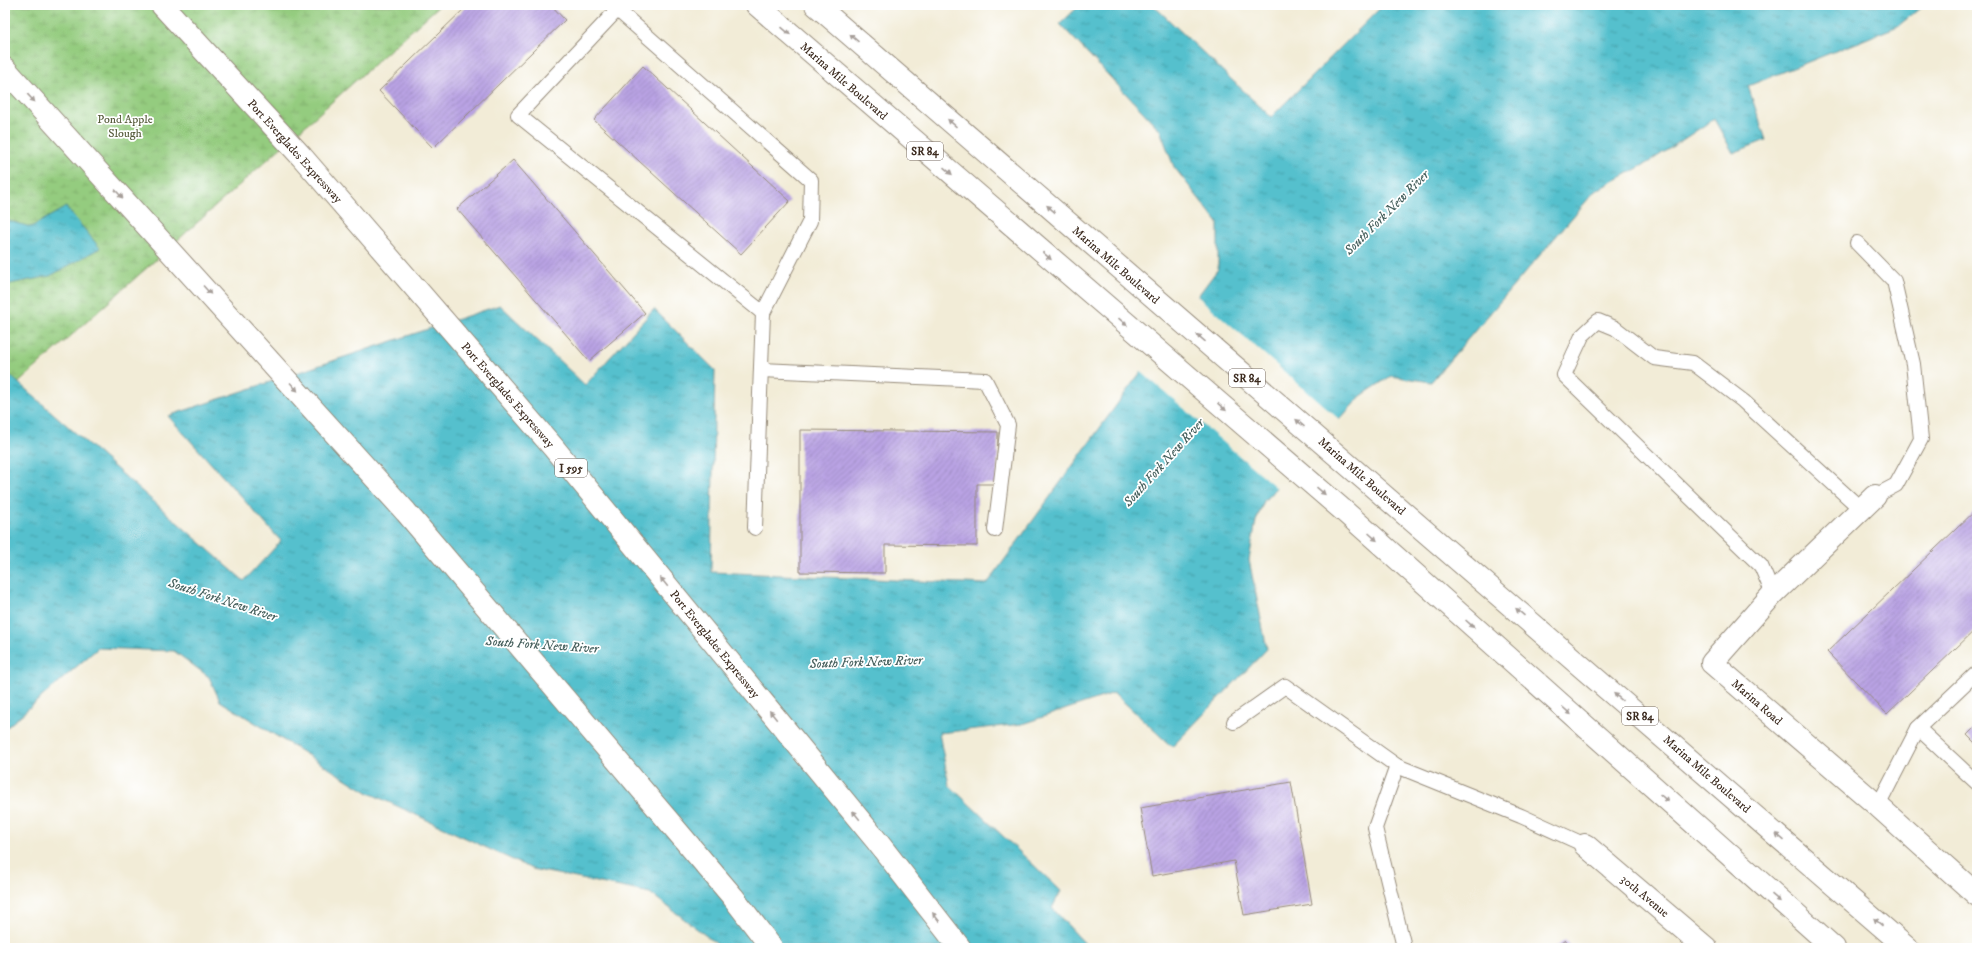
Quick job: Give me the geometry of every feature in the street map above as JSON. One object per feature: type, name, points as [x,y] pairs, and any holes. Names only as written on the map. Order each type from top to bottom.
[{"type":"main road","name":"Port Everglades Expressway","points":[[162,5],[302,157],[553,447],[876,840],[960,948]]},
{"type":"main road","name":"Marina Mile Boulevard","points":[[757,5],[1344,511],[1834,948]]},
{"type":"main road","name":"Marina Mile Boulevard","points":[[816,5],[1122,271],[1372,484],[1908,948]]},
{"type":"main road","points":[[5,69],[406,512],[733,897],[772,948]]},
{"type":"main road","name":"Marina Road","points":[[1868,502],[1773,594],[1712,662],[1878,806],[1977,895]]},
{"type":"main road","name":"30th Avenue","points":[[1585,845],[1706,948]]},
{"type":"lane","points":[[755,528],[763,313],[810,221],[811,180],[614,7],[518,115],[763,313]]},
{"type":"lane","points":[[1773,594],[1761,566],[1564,375],[1582,336],[1598,321],[1615,328],[1654,358],[1694,363],[1868,502],[1896,485],[1921,439],[1913,364],[1894,281],[1857,243]]},
{"type":"lane","points":[[761,370],[985,380],[1008,425],[995,530]]},
{"type":"lane","points":[[1878,806],[1918,728],[1977,672]]},
{"type":"lane","points":[[1234,722],[1285,686],[1397,766],[1521,816],[1585,845]]},
{"type":"lane","points":[[1918,728],[1977,783]]},
{"type":"lane","points":[[1397,766],[1375,828],[1404,947],[1402,948]]},
{"type":"green space","name":"Pond Apple Slough","points":[[5,5],[440,5],[5,395]]},
{"type":"water","name":"South Fork New River","points":[[1080,5],[1153,5],[1271,117],[1383,5],[1924,5],[1898,26],[1748,86],[1766,140],[1733,153],[1714,119],[1649,162],[1595,191],[1431,382],[1391,376],[1361,396],[1264,501],[1256,521],[1249,560],[1267,649],[1172,747],[1114,693],[1022,724],[939,733],[949,785],[1061,891],[1052,908],[1089,948],[722,948],[650,893],[532,869],[367,792],[220,701],[209,677],[174,651],[98,648],[5,729],[5,371],[244,581],[281,541],[168,416],[500,305],[585,385],[654,309],[715,370],[711,572],[987,584],[1128,389],[1218,269],[1218,223],[1174,167],[1160,130],[1060,24]]},
{"type":"water","points":[[66,207],[100,248],[50,276],[5,285],[5,220],[31,227]]},
{"type":"pier","points":[[1196,295],[1341,421],[1278,489],[1139,370]]},
{"type":"building","points":[[468,5],[551,5],[565,20],[433,148],[379,91]]},
{"type":"building","points":[[643,66],[790,201],[741,254],[594,120]]},
{"type":"building","points":[[513,160],[645,313],[589,361],[457,209]]},
{"type":"building","points":[[800,430],[998,432],[997,484],[977,484],[977,546],[885,545],[885,573],[800,572]]},
{"type":"building","points":[[1977,509],[1977,628],[1887,714],[1827,652]]},
{"type":"building","points":[[1977,725],[1977,745],[1967,735]]},
{"type":"building","points":[[1291,782],[1312,904],[1244,915],[1234,861],[1152,876],[1140,808]]},
{"type":"building","points":[[1565,940],[1571,948],[1555,948]]}]
